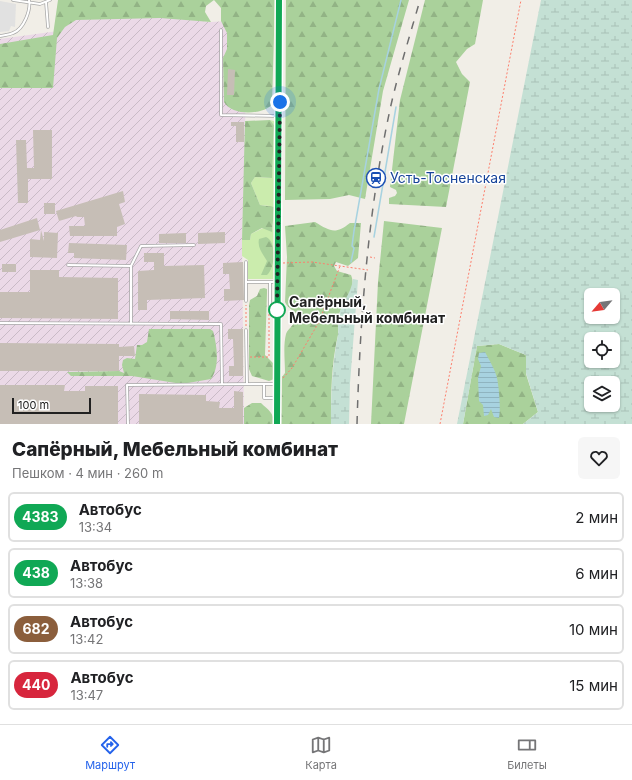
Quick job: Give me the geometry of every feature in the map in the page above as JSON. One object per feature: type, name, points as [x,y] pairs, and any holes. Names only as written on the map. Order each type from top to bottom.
[{"type":"main road","points":[[278,424],[277,384],[280,116],[279,0]]},
{"type":"lane","points":[[13,0],[46,2],[50,0]]},
{"type":"lane","points":[[0,36],[14,33],[21,26],[29,11],[29,1]]},
{"type":"lane","points":[[46,2],[48,27]]},
{"type":"lane","points":[[221,30],[221,115],[280,116]]},
{"type":"lane","points":[[131,324],[131,266],[140,246],[194,245]]},
{"type":"lane","points":[[246,262],[246,301]]},
{"type":"lane","points":[[68,265],[131,266]]},
{"type":"lane","points":[[246,282],[278,282]]},
{"type":"lane","points":[[270,282],[270,306]]},
{"type":"lane","points":[[0,323],[221,324],[222,384]]},
{"type":"lane","points":[[246,330],[247,384]]},
{"type":"lane","points":[[264,384],[264,398],[278,398]]},
{"type":"lane","points":[[128,424],[127,385],[277,384]]},
{"type":"path","points":[[440,424],[521,0]]},
{"type":"path","points":[[370,257],[376,258]]},
{"type":"path","points":[[278,263],[312,262],[368,270]]},
{"type":"path","points":[[277,384],[292,368],[320,322],[340,266]]},
{"type":"path","points":[[246,301],[246,330]]},
{"type":"path","points":[[247,356],[269,357],[270,306]]},
{"type":"shaded area","points":[[59,0],[165,17],[211,22],[246,20],[245,148],[242,240],[244,424],[0,424],[0,39],[58,31]]},
{"type":"shaded area","points":[[0,1],[16,4],[15,27],[11,26],[9,31],[0,32]]},
{"type":"green space","points":[[58,0],[214,0],[206,6],[205,12],[211,22],[160,18],[76,20],[65,27],[57,38],[53,88],[0,88],[0,44],[53,35]]},
{"type":"green space","points":[[214,0],[275,0],[272,105],[261,111],[240,112],[228,107],[224,102],[223,58],[227,49],[227,33],[221,21],[221,8]]},
{"type":"green space","points":[[286,0],[409,0],[383,91],[365,199],[349,195],[330,199],[285,200]]},
{"type":"green space","points":[[425,0],[483,0],[475,44],[467,49],[456,62],[462,74],[470,82],[446,207],[389,204],[389,198],[395,196],[397,193],[396,190],[390,187],[400,100]]},
{"type":"green space","points":[[541,0],[632,0],[632,424],[523,424],[538,412],[526,373],[526,355],[499,344],[477,346],[463,424],[457,424]]},
{"type":"green space","points":[[270,120],[277,122],[275,279],[248,279],[248,260],[242,256],[242,240],[250,240],[251,234],[263,228],[272,231],[273,224],[269,206],[260,205],[251,183],[255,177],[272,178],[274,125]]},
{"type":"green space","points":[[270,120],[274,125],[272,178],[255,177],[251,183],[260,205],[274,207],[272,232],[262,228],[251,234],[250,240],[242,240],[245,121]]},
{"type":"green space","points":[[384,221],[442,228],[404,424],[371,424],[378,282]]},
{"type":"green space","points":[[315,222],[332,230],[340,229],[350,223],[361,223],[358,258],[348,266],[336,262],[334,266],[337,271],[351,275],[352,285],[349,295],[338,317],[338,335],[332,380],[331,424],[281,424],[282,377],[285,373],[285,339],[287,332],[297,318],[295,312],[285,302],[287,257],[285,226]]},
{"type":"green space","points":[[266,237],[272,244],[274,255],[270,272],[267,275],[261,275],[267,261],[260,248],[259,239]]},
{"type":"green space","points":[[353,279],[358,280],[350,383],[349,424],[331,424],[332,379],[338,333],[338,318],[352,285]]},
{"type":"green space","points":[[260,289],[267,289],[265,355],[275,365],[274,379],[269,381],[252,376],[249,369],[249,305],[250,300],[257,296]]},
{"type":"green space","points":[[149,329],[210,329],[213,331],[216,343],[217,362],[211,379],[182,384],[132,376],[71,376],[67,372],[119,371],[124,373],[122,365],[123,360],[127,358],[135,359],[137,345],[142,345],[147,342]]},
{"type":"green space","points":[[499,344],[526,355],[526,374],[538,412],[523,424],[463,424],[477,346]]},
{"type":"green space","points":[[252,403],[261,403],[272,414],[274,424],[244,424],[244,408]]},
{"type":"water","points":[[485,352],[497,378],[500,398],[499,418],[494,417],[491,409],[488,415],[484,416],[483,405],[479,401],[478,378],[481,366],[478,359],[479,353]]},
{"type":"building","points":[[228,69],[235,70],[234,95],[227,95]]},
{"type":"building","points":[[231,122],[244,122],[244,142],[236,142],[236,126],[231,126]]},
{"type":"building","points":[[33,130],[52,130],[52,179],[28,179],[28,203],[18,203],[16,140],[26,140],[27,168],[34,168]]},
{"type":"building","points":[[123,191],[125,202],[119,204],[125,224],[117,227],[117,236],[70,236],[69,226],[85,226],[84,217],[76,216],[59,221],[56,211]]},
{"type":"building","points":[[44,203],[55,203],[55,214],[44,214]]},
{"type":"building","points":[[37,218],[40,230],[0,242],[0,230]]},
{"type":"building","points":[[41,230],[44,241],[44,232],[58,233],[57,258],[30,257],[30,239],[40,240]]},
{"type":"building","points":[[225,232],[225,243],[198,244],[198,233]]},
{"type":"building","points":[[186,233],[186,243],[159,243],[159,234]]},
{"type":"building","points":[[69,243],[127,245],[126,260],[74,258],[74,253],[68,253]]},
{"type":"building","points":[[144,253],[164,253],[164,266],[204,265],[205,298],[147,300],[147,310],[138,310],[138,271],[154,270],[154,262],[144,262]]},
{"type":"building","points":[[243,262],[244,300],[224,301],[224,289],[230,289],[229,274],[223,274],[223,263]]},
{"type":"building","points":[[2,264],[16,264],[16,272],[2,272]]},
{"type":"building","points":[[30,270],[59,270],[59,277],[118,278],[118,319],[0,318],[0,292],[30,292]]},
{"type":"building","points":[[170,311],[209,311],[209,320],[170,319]]},
{"type":"building","points":[[228,329],[243,329],[243,376],[229,376],[229,366],[234,366],[233,339],[228,339]]},
{"type":"building","points":[[0,343],[119,344],[119,347],[134,346],[135,356],[119,356],[119,371],[0,371]]},
{"type":"building","points":[[0,385],[65,385],[64,391],[85,391],[85,386],[118,386],[118,424],[0,424]]},
{"type":"building","points":[[234,391],[243,392],[243,424],[139,424],[139,394],[206,395],[206,401],[220,402],[219,408],[234,408]]},
{"type":"waterway","points":[[351,262],[354,248],[352,246],[354,231],[379,89],[401,0]]},
{"type":"waterway","points":[[374,237],[396,107]]},
{"type":"railway","points":[[357,424],[360,344],[366,264],[376,184],[391,105],[420,0]]},
{"type":"bus line","name":"438З","points":[[277,424],[280,131],[279,0]]},
{"type":"place","name":"Усть-Тосненская","points":[[376,178]]},
{"type":"place","name":"Сапёрный, Мебельный комбинат","points":[[277,310]]},
{"type":"route","points":[[277,310],[280,102]]}]
